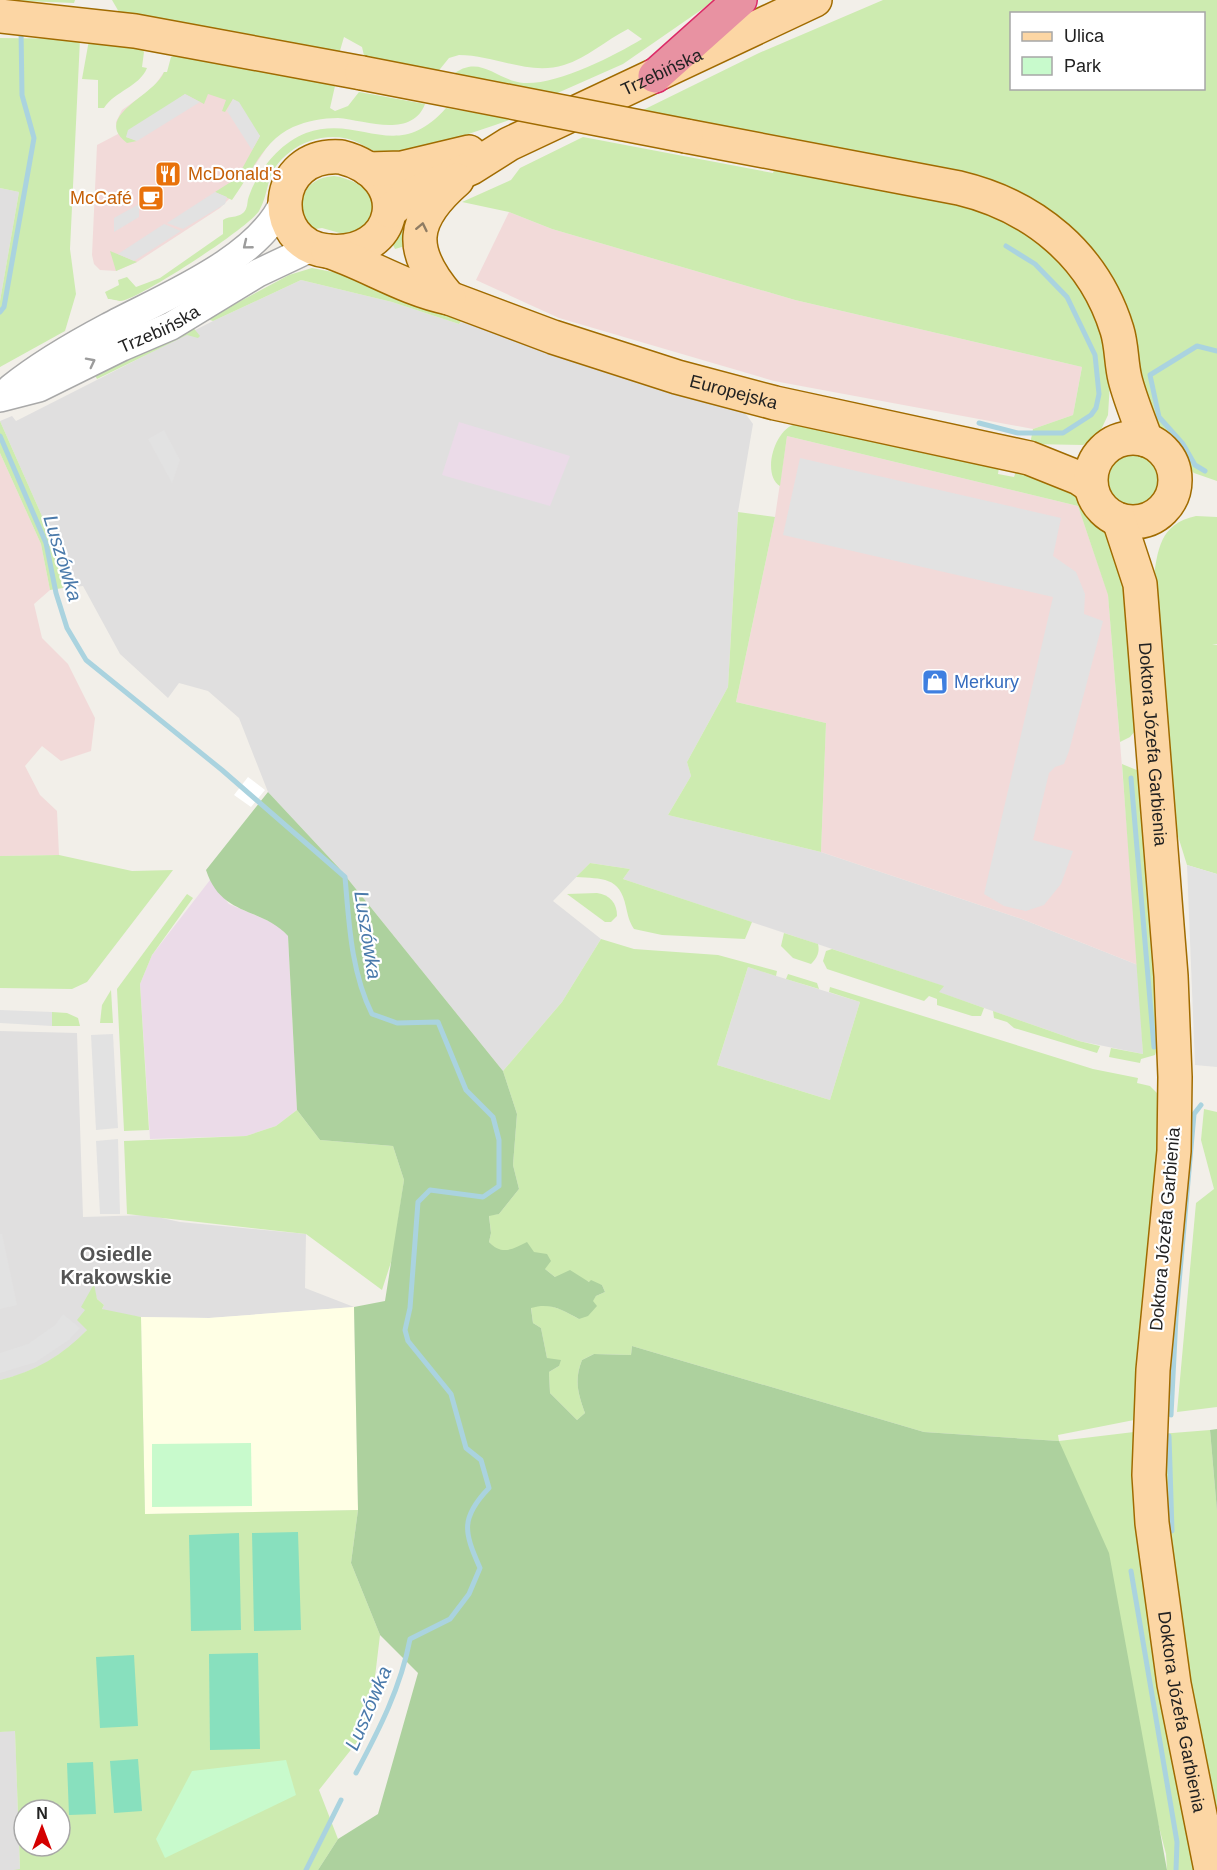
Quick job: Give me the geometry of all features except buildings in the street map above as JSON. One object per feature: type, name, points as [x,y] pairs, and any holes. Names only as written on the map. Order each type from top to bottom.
[{"type":"highway","points":[[654,76],[740,0]]},
{"type":"main road","name":"Trzebińska","points":[[384,223],[408,196],[471,168],[509,144],[815,0]]},
{"type":"main road","points":[[0,16],[163,35],[959,188],[995,198],[1024,212],[1062,241],[1091,275],[1108,305],[1117,329],[1125,379],[1102,509],[1135,518],[1169,501],[1175,477],[1172,464],[1164,452],[1112,456]]},
{"type":"main road","name":"Trzebińska","points":[[368,169],[402,168],[509,144]]},
{"type":"main road","points":[[341,157],[368,169],[385,185],[384,223],[360,247],[320,249],[294,232],[284,201],[290,179],[312,161],[341,157]]},
{"type":"main road","points":[[448,298],[424,264],[421,227],[431,204],[471,168]]},
{"type":"main road","name":"Europejska","points":[[384,223],[388,250],[406,268],[448,298]]},
{"type":"main road","name":"Europejska","points":[[320,249],[361,263],[399,283],[448,298],[586,348],[706,385],[798,408],[1029,458],[1112,456]]},
{"type":"main road","name":"Doktora Józefa Garbienia","points":[[1135,518],[1171,976],[1175,1077],[1174,1151],[1153,1370],[1149,1475],[1152,1522],[1174,1684],[1210,1870]]},
{"type":"street","name":"Trzebińska","points":[[0,398],[30,373],[73,346],[190,284],[231,258],[273,223],[284,201]]},
{"type":"street","name":"Trzebińska","points":[[0,398],[39,388],[122,347],[171,326],[258,273],[320,249]]},
{"type":"shaded area","points":[[164,72],[240,97],[269,144],[240,188],[220,208],[137,262],[116,271],[100,270],[94,264],[92,255],[97,145],[118,134],[116,122],[122,110],[153,88]]},
{"type":"shaded area","points":[[185,94],[200,102],[137,141],[126,137],[128,130]]},
{"type":"shaded area","points":[[233,99],[239,102],[260,136],[252,150],[227,111]]},
{"type":"shaded area","points":[[0,188],[19,192],[0,301]]},
{"type":"shaded area","points":[[215,192],[227,197],[225,204],[183,229],[167,223]]},
{"type":"shaded area","points":[[139,204],[139,217],[114,232],[114,218]]},
{"type":"shaded area","points":[[509,212],[552,229],[795,300],[1082,367],[1073,415],[1033,429],[774,381],[559,318],[476,280]]},
{"type":"shaded area","points":[[164,224],[181,231],[134,261],[118,254]]},
{"type":"shaded area","points":[[301,280],[392,302],[459,324],[462,322],[621,375],[743,410],[753,424],[738,512],[728,687],[687,762],[691,776],[668,815],[821,852],[1022,919],[1138,965],[1143,1054],[1079,1041],[938,992],[943,986],[623,879],[630,869],[590,863],[553,901],[601,939],[562,1002],[503,1071],[339,868],[268,792],[239,718],[208,691],[179,683],[168,698],[120,654],[83,586],[63,588],[53,541],[0,421],[12,416],[16,421],[213,321]]},
{"type":"shaded area","points":[[459,422],[570,456],[550,506],[442,475]]},
{"type":"shaded area","points":[[164,430],[180,460],[172,483],[148,439]]},
{"type":"shaded area","points":[[787,436],[1078,506],[1108,594],[1138,965],[1022,919],[821,852],[826,723],[736,702],[775,517]]},
{"type":"shaded area","points":[[0,453],[41,544],[50,590],[34,604],[42,638],[68,664],[95,718],[91,751],[61,761],[42,746],[25,766],[40,795],[57,811],[59,855],[0,856]]},
{"type":"shaded area","points":[[800,458],[1061,518],[1053,556],[1076,572],[1085,594],[1084,614],[1103,621],[1069,751],[1064,764],[1055,767],[1049,773],[1033,840],[1073,851],[1061,884],[1044,905],[1026,911],[1004,906],[984,894],[1053,597],[783,535]]},
{"type":"shaded area","points":[[1187,865],[1217,874],[1217,1067],[1195,1065]]},
{"type":"shaded area","points":[[210,880],[229,904],[278,925],[288,936],[297,1110],[276,1126],[246,1136],[150,1139],[140,984],[152,955]]},
{"type":"shaded area","points":[[748,967],[860,1002],[830,1100],[717,1065]]},
{"type":"shaded area","points":[[0,1010],[52,1012],[52,1026],[0,1023]]},
{"type":"shaded area","points":[[0,1031],[77,1033],[83,1217],[148,1215],[180,1222],[306,1234],[305,1288],[354,1307],[209,1318],[141,1317],[106,1312],[102,1309],[104,1305],[97,1299],[94,1290],[85,1310],[87,1330],[74,1344],[46,1363],[19,1375],[0,1380]]},
{"type":"shaded area","points":[[113,1034],[118,1128],[96,1130],[91,1035]]},
{"type":"shaded area","points":[[118,1139],[120,1214],[100,1214],[96,1141]]},
{"type":"shaded area","points":[[0,1234],[2,1234],[17,1305],[0,1309]]},
{"type":"shaded area","points":[[354,1307],[358,1510],[145,1514],[141,1317],[209,1318]]},
{"type":"shaded area","points":[[63,1314],[80,1328],[69,1340],[36,1362],[0,1373],[0,1353],[28,1344],[55,1325]]},
{"type":"shaded area","points":[[15,1730],[17,1798],[12,1798],[12,1858],[20,1858],[20,1870],[0,1870],[0,1732]]},
{"type":"green space","points":[[0,0],[75,0],[74,3]]},
{"type":"green space","points":[[112,0],[725,0],[714,1],[623,64],[553,95],[451,76],[461,69],[479,67],[514,81],[537,82],[585,68],[642,39],[628,29],[581,58],[551,68],[525,67],[459,55],[449,58],[436,74],[365,60],[362,47],[344,37],[339,54],[123,19]]},
{"type":"green space","points":[[883,0],[1217,0],[1217,481],[1194,473],[1185,464],[1179,450],[1151,423],[1057,223],[639,112],[759,53]]},
{"type":"green space","points":[[0,38],[80,39],[70,249],[76,294],[65,331],[0,367],[0,301],[19,192],[0,188]]},
{"type":"green space","points":[[89,40],[141,47],[144,52],[142,67],[147,68],[143,74],[104,108],[98,108],[98,80],[82,79]]},
{"type":"green space","points":[[176,55],[282,73],[335,86],[330,108],[335,111],[348,106],[359,92],[425,104],[419,115],[399,124],[374,124],[332,118],[293,127],[265,149],[232,200],[215,192],[237,178],[260,136],[233,99],[225,112],[222,111],[226,100],[208,94],[204,104],[185,94],[126,137],[137,141],[127,143],[118,133],[116,124],[121,115],[158,81],[164,72],[167,72],[171,57]]},
{"type":"green space","points":[[446,108],[512,119],[436,144],[389,153],[377,152],[342,138],[323,138],[306,143],[281,160],[272,174],[259,211],[236,232],[193,261],[132,297],[121,301],[108,299],[105,292],[119,285],[118,280],[127,277],[136,287],[160,278],[223,234],[223,220],[244,212],[253,186],[264,167],[287,143],[306,133],[326,129],[344,129],[394,136],[411,133],[428,125]]},
{"type":"green space","points":[[583,137],[773,173],[775,166],[980,209],[1013,223],[1039,241],[1085,289],[1099,320],[1110,382],[1108,415],[1099,434],[1083,445],[1030,444],[1033,429],[1073,415],[1082,367],[795,300],[552,229],[509,212],[462,202],[511,180],[520,168]]},
{"type":"green space","points":[[334,176],[358,184],[378,200],[368,225],[347,235],[322,228],[308,230],[302,211],[305,194],[309,187],[323,178]]},
{"type":"green space","points":[[414,200],[412,244],[395,249],[392,243]]},
{"type":"green space","points":[[110,251],[137,262],[116,271]]},
{"type":"green space","points":[[312,268],[343,274],[463,319],[459,324],[392,302],[301,280],[213,321],[207,319],[289,275]]},
{"type":"green space","points":[[192,326],[200,336],[198,338],[187,335],[97,379],[94,373]]},
{"type":"green space","points":[[0,421],[53,541],[63,588],[50,590],[41,544],[0,453]]},
{"type":"green space","points":[[796,424],[999,467],[998,474],[1014,477],[1016,471],[1060,484],[1080,497],[1088,512],[1110,532],[1125,592],[1136,730],[1130,737],[1120,742],[1108,595],[1078,506],[787,436],[780,486],[774,480],[772,472],[773,452],[782,434]]},
{"type":"green space","points":[[1133,450],[1150,455],[1158,463],[1163,480],[1158,497],[1150,505],[1133,510],[1116,505],[1108,497],[1103,480],[1108,463],[1116,455]]},
{"type":"green space","points":[[738,512],[775,517],[736,702],[826,723],[821,852],[668,815],[691,776],[687,762],[728,687]]},
{"type":"green space","points":[[1196,516],[1217,517],[1217,644],[1212,644],[1217,645],[1217,874],[1187,865],[1168,804],[1153,582],[1159,549],[1167,532],[1174,525]]},
{"type":"green space","points":[[1122,764],[1139,771],[1160,1041],[1155,1055],[1141,1059],[1140,1063],[1109,1057],[1111,1048],[1143,1054]]},
{"type":"green space","points":[[268,792],[339,868],[503,1071],[517,1114],[513,1165],[519,1189],[499,1214],[489,1216],[491,1233],[489,1242],[498,1249],[508,1250],[527,1242],[534,1252],[547,1254],[551,1261],[545,1269],[555,1277],[570,1270],[589,1282],[591,1280],[602,1285],[605,1292],[596,1296],[593,1301],[597,1306],[588,1316],[579,1319],[550,1306],[531,1308],[533,1323],[541,1328],[547,1358],[561,1360],[559,1366],[549,1372],[550,1393],[577,1420],[585,1413],[578,1387],[578,1374],[582,1360],[594,1354],[631,1355],[632,1346],[924,1432],[1059,1441],[1109,1553],[1167,1870],[318,1870],[338,1839],[378,1814],[418,1673],[380,1635],[351,1563],[358,1510],[354,1307],[385,1301],[404,1180],[393,1146],[320,1140],[297,1110],[288,936],[278,927],[221,896],[206,870]]},
{"type":"green space","points":[[59,855],[132,871],[173,870],[87,982],[72,989],[0,988],[0,856]]},
{"type":"green space","points":[[590,863],[630,869],[623,879],[752,922],[745,939],[662,935],[634,929],[623,897],[614,884],[602,879],[576,877]]},
{"type":"green space","points":[[597,893],[606,896],[614,904],[617,916],[611,922],[605,922],[567,894]]},
{"type":"green space","points":[[187,894],[193,898],[152,955],[140,984],[149,1130],[124,1131],[117,989]]},
{"type":"green space","points":[[784,933],[818,944],[818,955],[811,964],[793,958],[781,946]]},
{"type":"green space","points":[[601,939],[634,949],[718,955],[777,971],[776,976],[748,967],[717,1065],[830,1100],[860,1002],[829,992],[830,987],[1093,1069],[1138,1078],[1137,1083],[1150,1086],[1159,1095],[1158,1152],[1134,1420],[1058,1435],[1059,1441],[924,1432],[632,1346],[631,1355],[594,1354],[582,1360],[578,1374],[578,1387],[585,1413],[577,1420],[550,1393],[549,1372],[559,1366],[547,1358],[541,1328],[533,1323],[531,1307],[550,1306],[579,1319],[596,1296],[605,1292],[602,1285],[575,1277],[555,1277],[545,1269],[534,1253],[496,1250],[489,1242],[491,1233],[489,1215],[499,1214],[519,1189],[513,1165],[517,1114],[503,1071],[562,1002]]},
{"type":"green space","points":[[832,949],[944,986],[939,992],[984,1008],[981,1016],[972,1016],[937,1005],[937,999],[929,996],[924,1001],[827,969],[823,961],[826,951]]},
{"type":"green space","points":[[788,974],[817,983],[819,989],[786,979]]},
{"type":"green space","points":[[111,990],[113,1023],[100,1023],[102,1005]]},
{"type":"green space","points":[[993,1011],[1100,1046],[1097,1053],[1014,1028],[1007,1022],[994,1018]]},
{"type":"green space","points":[[52,1012],[67,1013],[78,1018],[80,1026],[52,1026]]},
{"type":"green space","points":[[1204,1109],[1217,1112],[1217,1407],[1177,1412],[1196,1203],[1214,1189],[1201,1140]]},
{"type":"green space","points":[[297,1110],[320,1140],[393,1146],[404,1180],[393,1256],[382,1290],[306,1234],[127,1214],[124,1141],[246,1136],[276,1126]]},
{"type":"green space","points":[[94,1284],[97,1299],[104,1305],[102,1309],[141,1317],[145,1514],[358,1510],[351,1563],[380,1635],[369,1727],[319,1790],[338,1839],[318,1870],[14,1870],[20,1869],[20,1858],[72,1858],[72,1798],[17,1798],[15,1731],[0,1732],[0,1380],[36,1367],[58,1355],[78,1339],[87,1330],[77,1320],[85,1310],[81,1307]]},
{"type":"green space","points":[[1217,1429],[1217,1511],[1210,1430]]},
{"type":"green space","points":[[1210,1430],[1217,1511],[1217,1842],[1166,1553],[1160,1434]]},
{"type":"green space","points":[[1134,1432],[1142,1570],[1194,1870],[1167,1870],[1166,1854],[1059,1441]]},
{"type":"green space","points":[[251,1443],[252,1506],[152,1507],[152,1444]]},
{"type":"green space","points":[[298,1532],[301,1630],[254,1631],[252,1533]]},
{"type":"green space","points":[[239,1533],[241,1630],[191,1631],[189,1535]]},
{"type":"green space","points":[[258,1653],[260,1749],[210,1750],[209,1654]]},
{"type":"green space","points":[[134,1655],[138,1726],[100,1728],[96,1657]]},
{"type":"green space","points":[[138,1759],[142,1811],[114,1813],[110,1761]]},
{"type":"green space","points":[[286,1760],[296,1795],[165,1858],[156,1839],[192,1771]]},
{"type":"green space","points":[[93,1762],[96,1814],[72,1815],[72,1798],[68,1798],[67,1763]]},
{"type":"pier","points":[[248,777],[265,790],[251,807],[234,795]]},
{"type":"waterway","name":"Luszówka","points":[[0,312],[4,307],[34,138],[22,95],[21,29]]},
{"type":"waterway","points":[[979,423],[1018,433],[1063,433],[1091,415],[1096,408],[1099,394],[1095,355],[1067,297],[1035,264],[1006,246]]},
{"type":"waterway","points":[[1205,471],[1195,465],[1183,444],[1159,417],[1150,375],[1197,346],[1217,351]]},
{"type":"waterway","name":"Luszówka","points":[[0,436],[46,543],[56,593],[67,628],[86,660],[222,770],[345,877],[355,964],[372,1014],[397,1023],[438,1022],[466,1090],[493,1117],[499,1140],[499,1186],[483,1197],[430,1190],[418,1202],[410,1308],[405,1330],[408,1341],[451,1394],[466,1448],[481,1460],[489,1488],[473,1508],[468,1526],[468,1535],[480,1568],[469,1594],[450,1619],[410,1639],[395,1691],[356,1773]]},
{"type":"waterway","points":[[1131,778],[1154,1047]]},
{"type":"waterway","points":[[1171,1415],[1176,1317],[1194,1114],[1201,1105]]},
{"type":"waterway","points":[[1169,1436],[1172,1531]]},
{"type":"waterway","points":[[1131,1571],[1177,1842],[1176,1870]]},
{"type":"waterway","name":"Luszówka","points":[[306,1870],[341,1800]]},
{"type":"place","name":"McDonald's","points":[[168,174]]},
{"type":"place","name":"McCafé","points":[[151,198]]},
{"type":"place","name":"Merkury","points":[[935,682]]},
{"type":"district","name":"Osiedle Krakowskie","points":[[116,1266]]}]
